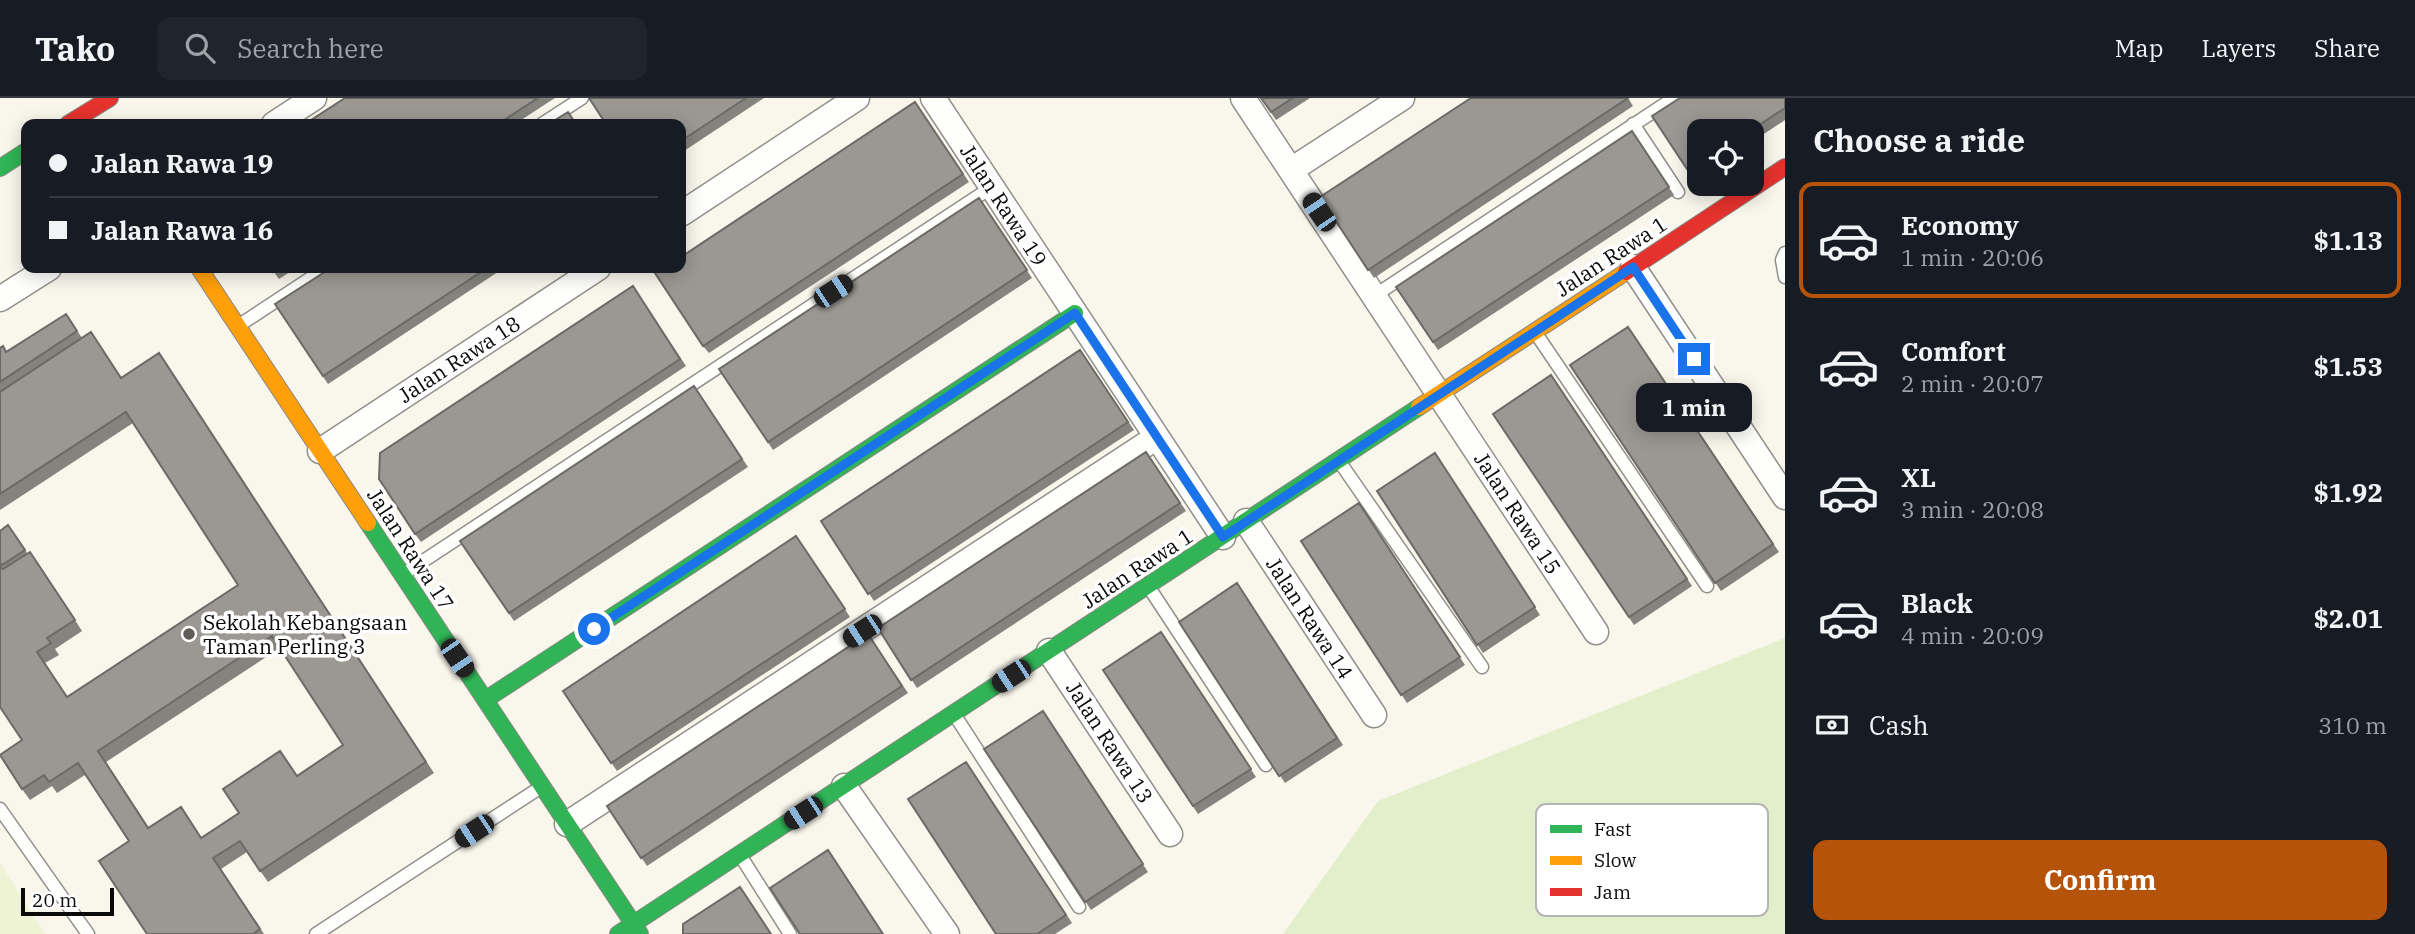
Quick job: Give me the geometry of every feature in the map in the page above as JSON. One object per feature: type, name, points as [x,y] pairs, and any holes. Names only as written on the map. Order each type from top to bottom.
[{"type":"main road","points":[[76,119],[110,98]]},
{"type":"main road","points":[[0,168],[21,154]]},
{"type":"main road","name":"Jalan Rawa 1","points":[[618,934],[636,929],[740,854],[1785,167]]},
{"type":"main road","name":"Jalan Rawa 17","points":[[202,273],[636,929]]},
{"type":"main road","points":[[485,700],[1075,313]]},
{"type":"street","points":[[282,119],[314,98]]},
{"type":"street","points":[[686,211],[857,98]]},
{"type":"street","name":"Jalan Rawa 19","points":[[933,98],[1223,537]]},
{"type":"street","name":"Jalan Rawa 15","points":[[1243,98],[1596,632]]},
{"type":"street","points":[[1291,170],[1402,98]]},
{"type":"street","points":[[1633,267],[1785,497]]},
{"type":"street","points":[[0,299],[42,273]]},
{"type":"street","name":"Jalan Rawa 18","points":[[320,451],[590,273]]},
{"type":"street","points":[[567,824],[1157,437]]},
{"type":"street","name":"Jalan Rawa 14","points":[[1246,521],[1374,715]]},
{"type":"street","name":"Jalan Rawa 13","points":[[1049,651],[1170,834]]},
{"type":"street","points":[[844,786],[947,934]]},
{"type":"lane","points":[[550,119],[582,98]]},
{"type":"lane","points":[[1374,296],[1674,98]]},
{"type":"lane","points":[[1633,124],[1678,192]]},
{"type":"lane","points":[[402,575],[992,187]]},
{"type":"lane","points":[[1785,253],[1782,260],[1785,277]]},
{"type":"lane","points":[[238,326],[318,273]]},
{"type":"lane","points":[[1535,331],[1707,586]]},
{"type":"lane","points":[[1339,461],[1482,667]]},
{"type":"lane","points":[[1148,586],[1266,765]]},
{"type":"lane","points":[[954,713],[1079,907]]},
{"type":"lane","points":[[316,934],[542,786]]},
{"type":"lane","points":[[0,809],[88,934]]},
{"type":"lane","points":[[740,854],[790,934]]},
{"type":"green space","points":[[1785,638],[1785,934],[1283,934],[1378,801]]},
{"type":"green space","points":[[0,863],[45,934],[0,934]]},
{"type":"building","points":[[345,98],[538,98],[506,119],[313,119]]},
{"type":"building","points":[[589,98],[746,98],[686,138],[686,119],[603,119]]},
{"type":"building","points":[[1261,98],[1293,98],[1271,112]]},
{"type":"building","points":[[1471,98],[1628,98],[1368,270],[1320,197]]},
{"type":"building","points":[[1680,98],[1785,98],[1785,108],[1764,122],[1764,119],[1687,119],[1687,169],[1652,116]]},
{"type":"building","points":[[915,102],[963,174],[703,346],[655,273],[686,273],[686,254]]},
{"type":"building","points":[[568,112],[573,119],[557,119]]},
{"type":"building","points":[[1632,131],[1669,187],[1433,342],[1396,287]]},
{"type":"building","points":[[979,198],[1027,270],[768,442],[719,369]]},
{"type":"building","points":[[323,273],[479,273],[323,376],[275,304]]},
{"type":"building","points":[[633,286],[680,359],[415,534],[379,479],[380,453]]},
{"type":"building","points":[[66,314],[77,331],[0,382],[0,348],[3,346],[6,352]]},
{"type":"building","points":[[1628,327],[1773,544],[1715,583],[1570,365]]},
{"type":"building","points":[[91,332],[121,378],[159,353],[426,762],[260,871],[240,841],[213,858],[260,929],[253,934],[147,934],[99,861],[129,841],[78,763],[49,782],[44,775],[22,789],[0,755],[22,740],[0,707],[0,566],[3,569],[30,552],[75,620],[47,638],[51,643],[37,652],[67,697],[238,585],[126,412],[0,494],[0,392]],"holes":[[[272,636],[343,745],[297,776],[280,751],[223,789],[239,813],[201,838],[181,807],[148,828],[98,751]]]},
{"type":"building","points":[[1080,350],[1128,422],[868,594],[821,521]]},
{"type":"building","points":[[1551,375],[1687,579],[1629,617],[1493,414]]},
{"type":"building","points":[[694,386],[742,459],[509,613],[460,541]]},
{"type":"building","points":[[1146,452],[1180,503],[911,680],[878,628]]},
{"type":"building","points":[[1435,453],[1535,607],[1477,645],[1377,491]]},
{"type":"building","points":[[1359,503],[1460,657],[1401,695],[1301,541]]},
{"type":"building","points":[[8,525],[25,550],[2,565],[0,531]]},
{"type":"building","points":[[796,536],[845,609],[611,763],[563,691]]},
{"type":"building","points":[[1237,583],[1337,738],[1279,776],[1179,622]]},
{"type":"building","points":[[1161,632],[1251,769],[1193,806],[1103,670]]},
{"type":"building","points":[[868,634],[902,686],[641,858],[607,806]]},
{"type":"building","points":[[1043,711],[1143,864],[1085,902],[984,749]]},
{"type":"building","points":[[966,762],[1066,915],[1037,934],[996,934],[908,799]]},
{"type":"building","points":[[828,850],[883,934],[800,934],[770,888]]},
{"type":"building","points":[[740,887],[771,934],[683,934],[683,924]]},
{"type":"traffic: fast","points":[[0,168],[21,154]]},
{"type":"traffic: fast","points":[[485,700],[1075,313]]},
{"type":"traffic: fast","points":[[618,934],[1419,407]]},
{"type":"traffic: fast","points":[[368,523],[640,934]]},
{"type":"traffic: slow","points":[[1419,407],[1626,272]]},
{"type":"traffic: slow","points":[[202,273],[368,523]]},
{"type":"traffic: jam","points":[[76,119],[110,98]]},
{"type":"traffic: jam","points":[[1626,272],[1785,167]]},
{"type":"place","name":"Sekolah Kebangsaan Taman Perling 3","points":[[189,634]]},
{"type":"route","points":[[594,629],[1075,313],[1223,537],[1633,267],[1694,359]]}]
